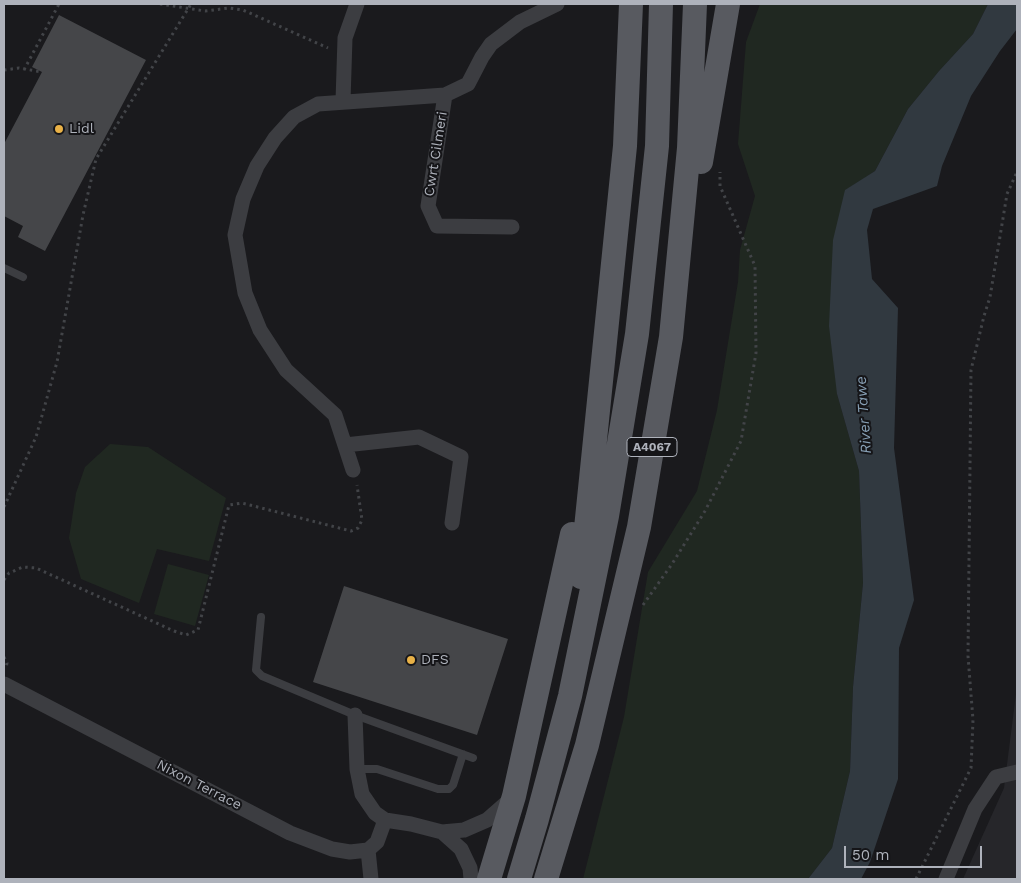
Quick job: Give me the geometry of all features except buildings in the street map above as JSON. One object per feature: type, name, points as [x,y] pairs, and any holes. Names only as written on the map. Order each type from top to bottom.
[{"type":"main road","points":[[570,696],[625,146],[631,4]]},
{"type":"main road","name":"A4067","points":[[519,879],[538,818],[570,696],[608,516],[637,334],[657,146],[661,4]]},
{"type":"main road","name":"A4067","points":[[546,879],[587,745],[639,527],[671,337],[689,148],[695,4]]},
{"type":"main road","points":[[671,337],[728,4]]},
{"type":"main road","points":[[489,879],[514,796],[534,713],[596,424]]},
{"type":"main road","points":[[561,879],[565,822]]},
{"type":"street","points":[[343,101],[345,38],[357,4]]},
{"type":"street","name":"Cwrt Cilmeri","points":[[353,470],[335,415],[286,370],[260,330],[245,294],[235,235],[243,199],[257,166],[275,138],[294,117],[318,104],[446,94],[468,84],[491,44],[520,22],[557,4]]},
{"type":"street","name":"Cwrt Cilmeri","points":[[446,94],[428,206],[437,226],[512,227]]},
{"type":"street","points":[[345,445],[419,437],[461,456],[452,523]]},
{"type":"street","name":"Nixon Terrace","points":[[4,684],[290,833],[332,849],[350,852],[368,850]]},
{"type":"street","points":[[355,715],[357,770],[362,794],[374,813],[385,820],[442,832],[464,830],[487,820],[514,796]]},
{"type":"street","points":[[946,879],[974,809],[996,777],[1017,772]]},
{"type":"street","points":[[370,879],[368,850],[377,842],[385,820]]},
{"type":"street","points":[[442,832],[461,850],[470,868],[472,879]]},
{"type":"lane","points":[[4,268],[23,277]]},
{"type":"lane","points":[[261,617],[256,670],[258,673],[355,715],[472,758]]},
{"type":"lane","points":[[357,770],[377,770],[438,789],[449,789],[453,785],[463,754]]},
{"type":"path","points":[[24,70],[59,4]]},
{"type":"path","points":[[160,4],[205,10],[229,8],[243,10],[345,55]]},
{"type":"path","points":[[4,507],[36,437],[57,362],[83,215],[96,159],[191,4]]},
{"type":"path","points":[[4,70],[42,72]]},
{"type":"path","points":[[642,606],[705,511],[741,441],[743,431],[756,353],[755,266],[720,186],[720,168]]},
{"type":"path","points":[[916,879],[971,768],[973,720],[968,656],[971,370],[990,297],[1007,194],[1017,172]]},
{"type":"path","points":[[4,580],[9,573],[23,567],[36,568],[186,635],[198,630],[229,505],[242,503],[350,531],[358,528],[362,520],[359,490],[353,470]]},
{"type":"shaded area","points":[[760,4],[988,4],[973,34],[908,109],[875,171],[846,190],[837,394],[859,471],[863,583],[853,687],[850,771],[832,848],[808,879],[583,879],[624,717],[648,572],[697,491],[717,410],[738,282],[740,250],[755,196],[738,144],[746,42]]},
{"type":"shaded area","points":[[110,444],[148,447],[226,498],[209,561],[157,549],[139,603],[81,579],[69,538],[76,493],[85,467]]},
{"type":"shaded area","points":[[168,564],[209,575],[195,626],[154,614]]},
{"type":"shaded area","points":[[1017,686],[1017,879],[963,879],[1004,788]]},
{"type":"water","name":"River Tawe","points":[[988,4],[1017,4],[1017,29],[1000,51],[971,96],[942,166],[937,186],[873,209],[867,230],[872,279],[898,308],[894,448],[914,600],[899,648],[898,779],[870,862],[861,879],[808,879],[832,848],[850,771],[853,687],[863,583],[859,471],[837,394],[829,326],[833,240],[845,190],[875,171],[908,109],[973,34]]},
{"type":"place","name":"Lidl","points":[[59,129]]},
{"type":"place","name":"DFS","points":[[411,660]]}]
